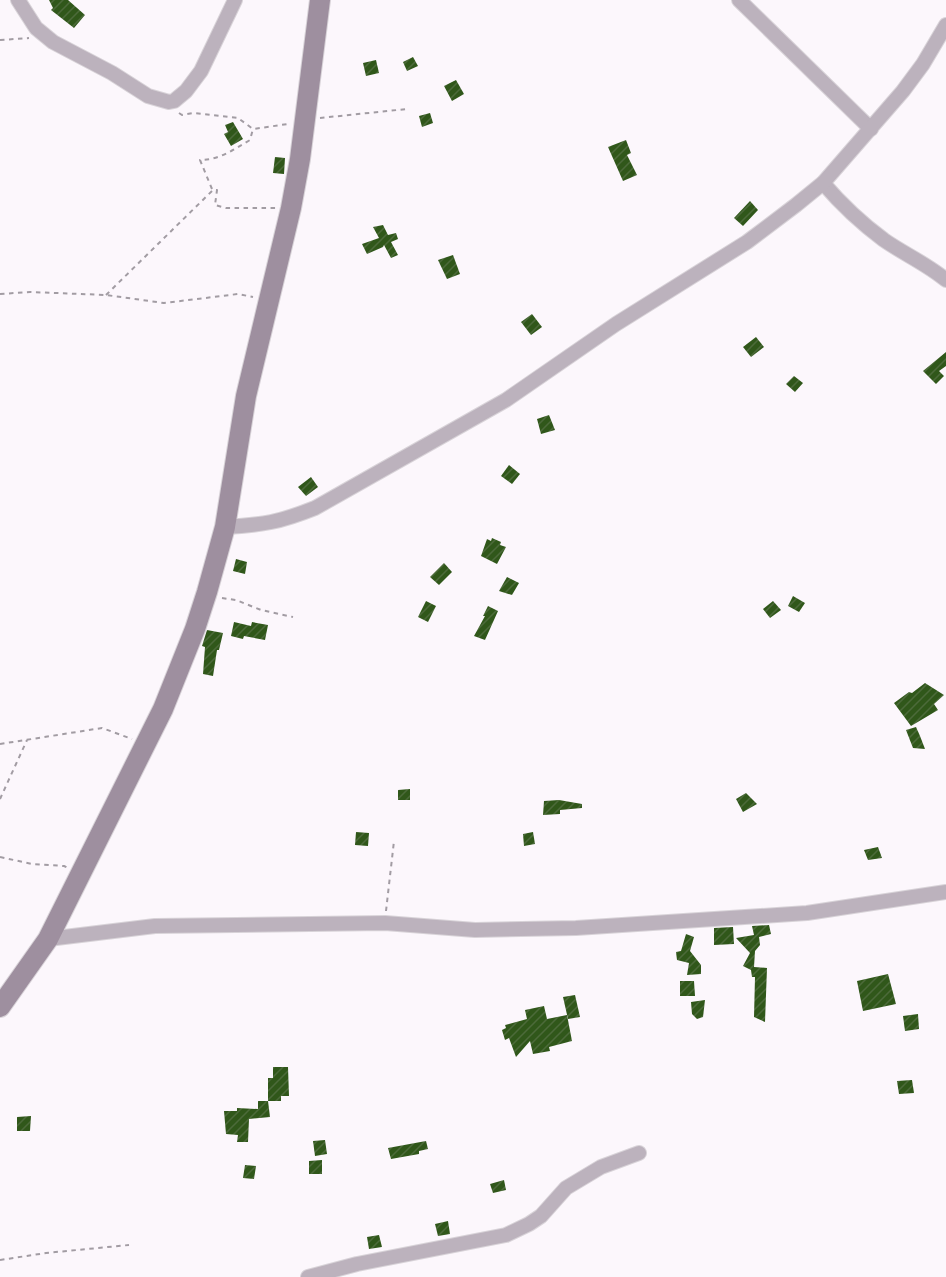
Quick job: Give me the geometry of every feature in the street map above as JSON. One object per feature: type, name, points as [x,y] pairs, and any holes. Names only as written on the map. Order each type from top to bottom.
[{"type":"street","points":[[18,0],[36,28],[46,37],[158,100],[174,101],[193,83],[201,71],[235,0]]},
{"type":"street","points":[[0,1007],[48,939],[163,709],[207,592],[225,527],[246,396],[291,208],[300,159],[320,0]]},
{"type":"street","points":[[739,0],[871,129]]},
{"type":"street","points":[[225,527],[265,525],[315,508],[470,421],[548,373],[616,324],[747,242],[823,183],[871,129],[923,63],[946,25]]},
{"type":"street","points":[[823,183],[861,222],[946,280]]},
{"type":"street","points":[[48,939],[155,926],[385,923],[475,930],[576,928],[807,913],[946,892]]},
{"type":"street","points":[[308,1277],[357,1264],[506,1235],[541,1216],[567,1188],[601,1167],[639,1153]]},
{"type":"path","points":[[0,40],[46,37]]},
{"type":"path","points":[[158,100],[182,115],[193,113],[238,118],[253,129],[304,120],[407,110]]},
{"type":"path","points":[[253,129],[250,140],[224,155],[211,160],[200,160],[213,189],[216,190],[215,204],[226,208],[291,208]]},
{"type":"path","points":[[105,296],[213,189]]},
{"type":"path","points":[[0,294],[30,292],[105,296],[164,303],[238,294],[248,295],[268,303]]},
{"type":"path","points":[[207,592],[209,595],[236,600],[261,610],[293,617]]},
{"type":"path","points":[[0,744],[102,728],[135,740],[142,749]]},
{"type":"path","points":[[0,799],[27,740]]},
{"type":"path","points":[[385,923],[394,841]]},
{"type":"path","points":[[0,857],[33,864],[64,866],[78,876]]},
{"type":"path","points":[[0,1260],[129,1245]]},
{"type":"building","points":[[49,0],[68,0],[85,15],[74,28],[51,10],[53,8]]},
{"type":"building","points":[[413,57],[418,66],[407,71],[403,62]]},
{"type":"building","points":[[376,60],[379,73],[366,76],[363,63]]},
{"type":"building","points":[[456,80],[464,94],[452,101],[444,86]]},
{"type":"building","points":[[430,113],[433,123],[422,127],[419,116]]},
{"type":"building","points":[[233,122],[243,139],[231,146],[224,134],[228,132],[225,125]]},
{"type":"building","points":[[626,140],[631,153],[627,155],[637,175],[623,181],[608,147]]},
{"type":"building","points":[[275,157],[285,158],[284,174],[273,173]]},
{"type":"building","points":[[750,201],[758,210],[743,226],[734,218]]},
{"type":"building","points":[[383,225],[388,235],[396,233],[398,239],[391,242],[398,255],[391,258],[384,245],[367,254],[362,244],[379,238],[373,227]]},
{"type":"building","points":[[453,255],[460,274],[447,279],[438,260]]},
{"type":"building","points":[[532,314],[542,327],[531,335],[521,322]]},
{"type":"building","points":[[756,337],[764,347],[751,357],[743,347]]},
{"type":"building","points":[[946,352],[946,366],[939,371],[944,376],[936,384],[923,371]]},
{"type":"building","points":[[794,376],[803,383],[795,392],[786,384]]},
{"type":"building","points":[[549,415],[555,430],[541,434],[537,419]]},
{"type":"building","points":[[509,465],[520,474],[512,484],[501,476]]},
{"type":"building","points":[[311,477],[318,487],[306,496],[298,487]]},
{"type":"building","points":[[492,538],[506,547],[497,564],[481,556],[487,539],[491,541]]},
{"type":"building","points":[[236,559],[247,562],[245,574],[233,571]]},
{"type":"building","points":[[444,563],[452,572],[439,585],[430,577]]},
{"type":"building","points":[[507,577],[519,583],[512,595],[499,591]]},
{"type":"building","points":[[793,596],[805,603],[799,612],[788,606]]},
{"type":"building","points":[[426,601],[436,606],[428,622],[418,617]]},
{"type":"building","points":[[773,601],[781,610],[770,618],[763,609]]},
{"type":"building","points":[[488,606],[498,611],[485,640],[474,636]]},
{"type":"building","points":[[234,622],[251,626],[252,622],[268,625],[265,640],[231,636]]},
{"type":"building","points":[[207,630],[223,633],[219,650],[217,650],[213,676],[203,674],[205,647],[202,646]]},
{"type":"building","points":[[925,683],[944,695],[934,704],[938,710],[911,726],[894,703]]},
{"type":"building","points":[[916,727],[925,749],[913,748],[906,730]]},
{"type":"building","points":[[410,789],[410,800],[398,800],[398,790]]},
{"type":"building","points":[[746,793],[757,804],[743,812],[736,799]]},
{"type":"building","points":[[559,800],[582,804],[582,808],[560,810],[560,814],[543,815],[544,801]]},
{"type":"building","points":[[356,832],[369,833],[368,846],[355,845]]},
{"type":"building","points":[[533,832],[535,844],[524,846],[523,834]]},
{"type":"building","points":[[878,847],[882,858],[868,860],[864,850]]},
{"type":"building","points":[[769,925],[771,934],[759,937],[760,945],[755,951],[754,967],[767,968],[765,1022],[754,1017],[755,977],[752,977],[751,970],[743,966],[750,953],[736,938],[754,935],[752,926]]},
{"type":"building","points":[[733,927],[734,944],[714,945],[714,928]]},
{"type":"building","points":[[686,934],[694,937],[690,951],[701,965],[701,974],[687,975],[689,963],[677,960],[676,952],[681,951]]},
{"type":"building","points":[[888,974],[896,1004],[863,1011],[857,981]]},
{"type":"building","points":[[680,981],[694,981],[695,996],[680,996]]},
{"type":"building","points":[[575,995],[580,1017],[568,1019],[563,997]]},
{"type":"building","points":[[705,1000],[703,1017],[697,1019],[692,1014],[691,1002]]},
{"type":"building","points":[[544,1006],[547,1019],[567,1015],[572,1041],[549,1047],[550,1051],[533,1054],[530,1041],[516,1057],[509,1038],[505,1040],[502,1030],[506,1028],[505,1025],[527,1019],[525,1010]]},
{"type":"building","points":[[918,1014],[919,1029],[905,1031],[903,1016]]},
{"type":"building","points":[[273,1067],[288,1067],[289,1096],[281,1096],[281,1101],[268,1101],[268,1078],[273,1078]]},
{"type":"building","points":[[912,1080],[914,1093],[899,1094],[897,1081]]},
{"type":"building","points":[[258,1101],[268,1101],[270,1117],[249,1119],[248,1142],[237,1142],[238,1135],[226,1134],[224,1111],[237,1111],[237,1108],[258,1109]]},
{"type":"building","points":[[31,1116],[30,1131],[17,1131],[17,1117]]},
{"type":"building","points":[[325,1140],[327,1154],[315,1156],[313,1141]]},
{"type":"building","points":[[426,1141],[428,1149],[419,1151],[419,1154],[391,1159],[388,1148]]},
{"type":"building","points":[[322,1160],[322,1174],[309,1174],[309,1161]]},
{"type":"building","points":[[245,1165],[256,1166],[254,1179],[243,1178]]},
{"type":"building","points":[[504,1180],[506,1190],[493,1193],[490,1184]]},
{"type":"building","points":[[448,1221],[450,1234],[438,1236],[435,1224]]},
{"type":"building","points":[[379,1235],[382,1247],[369,1249],[367,1237]]}]
